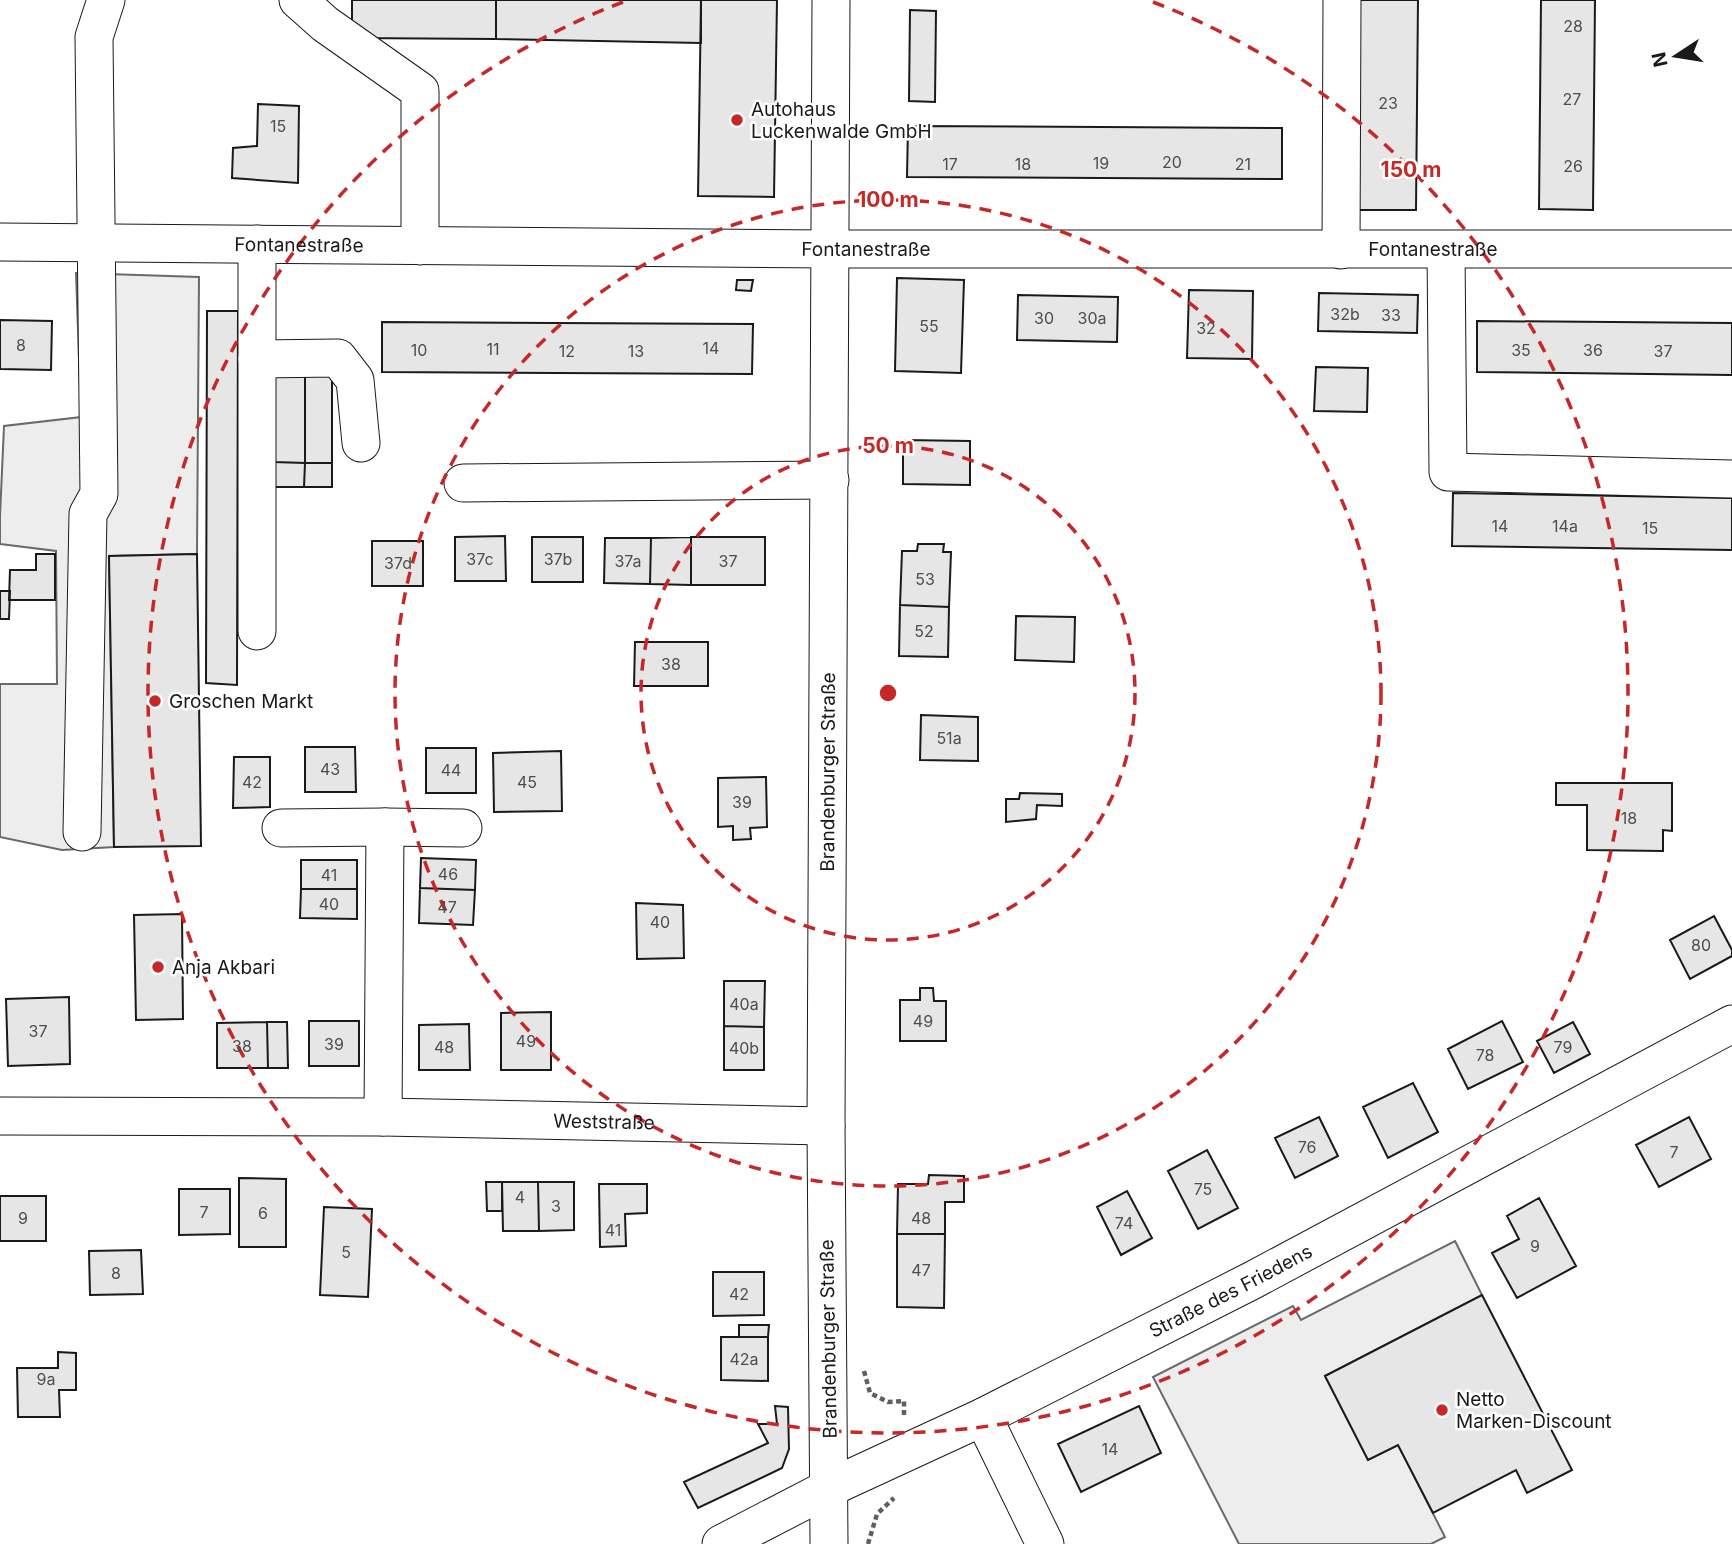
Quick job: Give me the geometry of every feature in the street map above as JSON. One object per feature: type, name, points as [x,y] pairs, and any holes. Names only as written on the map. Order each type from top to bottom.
[{"type":"street","points":[[82,832],[88,514],[99,494],[93,37],[106,0]]},
{"type":"street","name":"Brandenburger Straße","points":[[830,1544],[826,1126],[831,0]]},
{"type":"street","points":[[1341,250],[1342,0]]},
{"type":"street","points":[[306,3],[325,24],[421,91],[420,246]]},
{"type":"street","name":"Fontanestraße","points":[[0,242],[831,249],[1732,250]]},
{"type":"street","points":[[257,244],[257,631]]},
{"type":"street","points":[[1446,250],[1448,472],[1732,478]]},
{"type":"street","points":[[257,359],[338,358],[355,380],[361,443]]},
{"type":"street","points":[[463,483],[830,480]]},
{"type":"street","points":[[383,1118],[385,827]]},
{"type":"street","points":[[281,828],[463,828]]},
{"type":"street","name":"Straße des Friedens","points":[[722,1544],[829,1488],[984,1417],[1252,1280],[1732,1024]]},
{"type":"street","name":"Weststraße","points":[[0,1116],[383,1118],[826,1126]]},
{"type":"street","points":[[984,1417],[1045,1544]]},
{"type":"path","points":[[863,1367],[870,1393],[888,1402],[904,1401],[905,1488],[877,1514],[868,1544]]},
{"type":"shaded area","points":[[76,273],[199,277],[197,554],[109,556],[114,847],[62,850],[0,837],[0,684],[57,684],[56,551],[0,544],[0,516],[4,426],[81,417]]},
{"type":"shaded area","points":[[1455,1241],[1482,1295],[1325,1376],[1368,1460],[1398,1445],[1445,1537],[1431,1544],[1239,1544],[1153,1377],[1293,1306],[1301,1320]]},
{"type":"building","points":[[352,0],[496,0],[496,39],[352,38]]},
{"type":"building","points":[[496,0],[701,0],[701,43],[496,39]]},
{"type":"building","name":"Autohaus Luckenwalde GmbH","points":[[701,0],[777,0],[774,197],[698,196]]},
{"type":"building","points":[[1360,0],[1418,0],[1416,210],[1358,210]]},
{"type":"building","points":[[1541,0],[1595,0],[1593,210],[1539,209]]},
{"type":"building","points":[[910,10],[936,11],[935,102],[909,101]]},
{"type":"building","points":[[258,104],[299,106],[298,183],[232,178],[233,148],[257,146]]},
{"type":"building","points":[[908,126],[1282,128],[1282,179],[907,177]]},
{"type":"building","points":[[897,278],[964,280],[961,373],[895,371]]},
{"type":"building","points":[[737,280],[753,280],[751,291],[736,290]]},
{"type":"building","points":[[1189,290],[1253,291],[1252,359],[1187,358]]},
{"type":"building","points":[[1319,293],[1418,295],[1417,333],[1318,331]]},
{"type":"building","points":[[1018,295],[1118,297],[1117,342],[1017,340]]},
{"type":"building","points":[[207,311],[238,311],[237,685],[206,683]]},
{"type":"building","points":[[0,320],[52,321],[51,370],[0,369]]},
{"type":"building","points":[[1477,321],[1732,323],[1732,375],[1477,372]]},
{"type":"building","points":[[382,322],[753,324],[752,374],[382,372]]},
{"type":"building","points":[[1316,367],[1368,368],[1367,412],[1314,411]]},
{"type":"building","points":[[275,370],[305,371],[305,463],[274,462]]},
{"type":"building","points":[[305,371],[332,371],[332,463],[305,463]]},
{"type":"building","points":[[903,440],[970,441],[970,485],[903,484]]},
{"type":"building","points":[[274,462],[305,463],[304,487],[274,487]]},
{"type":"building","points":[[305,463],[332,463],[332,487],[304,487]]},
{"type":"building","points":[[1453,493],[1732,498],[1732,550],[1452,546]]},
{"type":"building","points":[[505,536],[506,581],[455,581],[455,537]]},
{"type":"building","points":[[532,537],[583,537],[583,582],[532,582]]},
{"type":"building","points":[[691,537],[691,585],[650,584],[651,538]]},
{"type":"building","points":[[691,537],[765,537],[765,585],[691,585]]},
{"type":"building","points":[[605,538],[651,538],[650,584],[604,583]]},
{"type":"building","points":[[372,541],[423,541],[423,586],[372,586]]},
{"type":"building","points":[[918,544],[944,544],[943,552],[951,552],[949,607],[900,605],[902,551],[917,551]]},
{"type":"building","points":[[36,554],[55,554],[55,600],[9,600],[10,570],[36,570]]},
{"type":"building","name":"Groschen Markt","points":[[197,554],[201,846],[114,847],[109,556]]},
{"type":"building","points":[[0,591],[10,591],[9,619],[0,619]]},
{"type":"building","points":[[900,605],[949,607],[948,657],[899,656]]},
{"type":"building","points":[[1016,616],[1075,617],[1074,662],[1015,660]]},
{"type":"building","points":[[635,642],[708,642],[708,686],[634,686]]},
{"type":"building","points":[[921,715],[978,717],[978,761],[920,760]]},
{"type":"building","points":[[305,747],[355,747],[356,792],[305,792]]},
{"type":"building","points":[[426,748],[476,748],[476,793],[426,793]]},
{"type":"building","points":[[561,751],[562,811],[494,812],[493,753]]},
{"type":"building","points":[[234,757],[270,757],[270,807],[233,808]]},
{"type":"building","points":[[766,777],[767,827],[750,828],[751,839],[733,840],[733,826],[718,827],[718,778]]},
{"type":"building","points":[[1556,783],[1672,783],[1672,831],[1663,830],[1663,851],[1587,850],[1587,805],[1556,805]]},
{"type":"building","points":[[1020,793],[1062,794],[1062,806],[1037,805],[1036,819],[1006,822],[1006,799],[1019,799]]},
{"type":"building","points":[[421,858],[476,860],[475,890],[420,888]]},
{"type":"building","points":[[301,860],[357,860],[357,889],[301,889]]},
{"type":"building","points":[[420,888],[475,890],[473,925],[419,923]]},
{"type":"building","points":[[301,889],[357,889],[357,919],[300,918]]},
{"type":"building","points":[[636,903],[683,905],[684,958],[637,959]]},
{"type":"building","name":"Anja Akbari","points":[[182,914],[183,1019],[136,1020],[134,915]]},
{"type":"building","points":[[1714,916],[1732,950],[1732,956],[1690,979],[1670,940]]},
{"type":"building","points":[[724,981],[765,981],[764,1027],[724,1026]]},
{"type":"building","points":[[920,988],[933,988],[934,1001],[946,1001],[946,1041],[900,1041],[900,1000],[920,1000]]},
{"type":"building","points":[[69,997],[70,1064],[8,1066],[6,999]]},
{"type":"building","points":[[551,1012],[551,1070],[501,1070],[501,1013]]},
{"type":"building","points":[[309,1021],[359,1021],[359,1066],[309,1066]]},
{"type":"building","points":[[1502,1021],[1523,1062],[1468,1089],[1448,1049]]},
{"type":"building","points":[[267,1022],[268,1068],[217,1068],[217,1023]]},
{"type":"building","points":[[267,1022],[287,1022],[288,1068],[268,1068]]},
{"type":"building","points":[[1573,1022],[1590,1054],[1554,1073],[1537,1041]]},
{"type":"building","points":[[469,1024],[470,1070],[419,1070],[419,1025]]},
{"type":"building","points":[[724,1026],[764,1027],[764,1070],[724,1070]]},
{"type":"building","points":[[1413,1083],[1438,1132],[1388,1158],[1363,1107]]},
{"type":"building","points":[[1319,1117],[1338,1156],[1295,1178],[1275,1138]]},
{"type":"building","points":[[1689,1117],[1711,1159],[1659,1187],[1636,1145]]},
{"type":"building","points":[[1207,1150],[1238,1208],[1198,1229],[1168,1171]]},
{"type":"building","points":[[929,1175],[964,1176],[964,1202],[945,1202],[945,1234],[897,1234],[898,1184],[928,1184]]},
{"type":"building","points":[[239,1178],[286,1179],[286,1247],[239,1247]]},
{"type":"building","points":[[486,1182],[502,1182],[502,1211],[487,1211]]},
{"type":"building","points":[[502,1182],[538,1182],[539,1231],[503,1231]]},
{"type":"building","points":[[538,1182],[574,1182],[574,1230],[539,1231]]},
{"type":"building","points":[[599,1184],[647,1184],[647,1213],[625,1214],[626,1246],[600,1247]]},
{"type":"building","points":[[179,1189],[230,1189],[230,1234],[179,1235]]},
{"type":"building","points":[[1127,1191],[1152,1238],[1121,1255],[1097,1207]]},
{"type":"building","points":[[0,1196],[46,1196],[46,1241],[0,1241]]},
{"type":"building","points":[[1539,1198],[1576,1266],[1517,1298],[1492,1253],[1519,1239],[1507,1216]]},
{"type":"building","points":[[324,1207],[372,1209],[368,1297],[320,1295]]},
{"type":"building","points":[[897,1234],[945,1234],[944,1308],[897,1307]]},
{"type":"building","points":[[141,1250],[143,1294],[90,1295],[89,1251]]},
{"type":"building","points":[[713,1272],[764,1272],[764,1315],[713,1316]]},
{"type":"building","name":"Netto Marken-Discount","points":[[1482,1295],[1572,1470],[1527,1493],[1516,1470],[1433,1513],[1398,1445],[1368,1460],[1325,1376]]},
{"type":"building","points":[[739,1325],[769,1325],[768,1337],[739,1337]]},
{"type":"building","points":[[721,1337],[768,1337],[768,1381],[721,1380]]},
{"type":"building","points":[[58,1352],[76,1353],[76,1390],[59,1390],[60,1417],[18,1417],[17,1368],[58,1368]]},
{"type":"building","points":[[775,1406],[788,1407],[789,1449],[782,1468],[698,1508],[684,1482],[768,1443],[758,1424],[777,1424]]},
{"type":"building","points":[[1139,1406],[1161,1453],[1081,1492],[1058,1444]]},
{"type":"place","name":"Autohaus Luckenwalde GmbH","points":[[737,120]]},
{"type":"place","name":"Groschen Markt","points":[[155,701]]},
{"type":"place","name":"Anja Akbari","points":[[158,967]]},
{"type":"place","name":"Netto Marken-Discount","points":[[1442,1410]]}]
